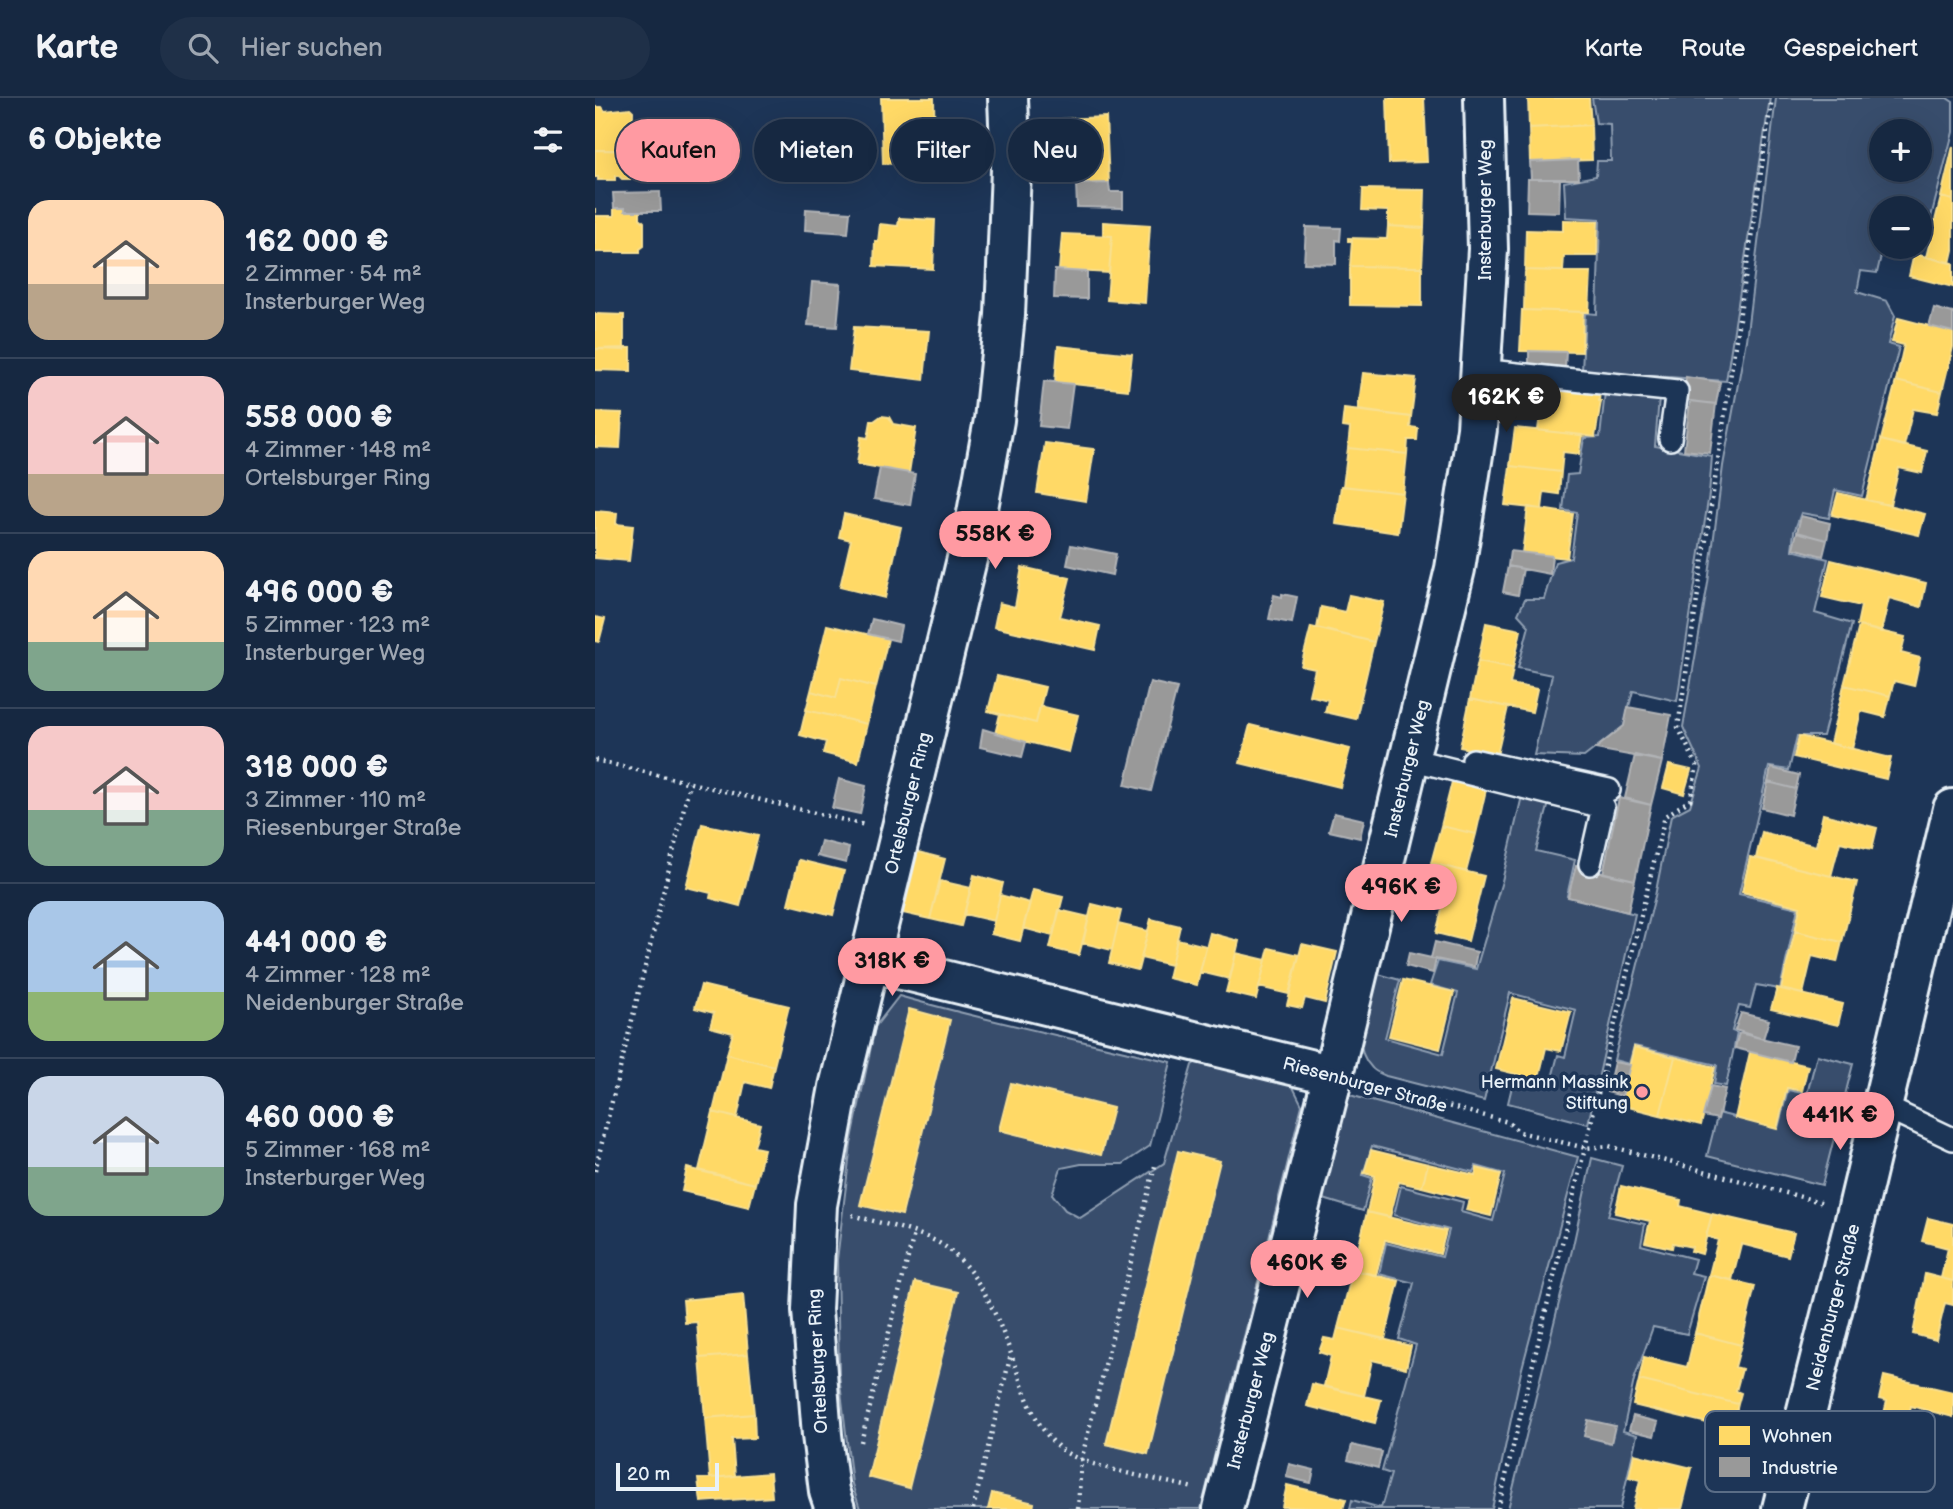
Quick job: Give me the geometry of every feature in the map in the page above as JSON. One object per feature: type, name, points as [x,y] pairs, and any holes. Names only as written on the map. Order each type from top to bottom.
[{"type":"street","name":"Ortelsburger Ring","points":[[832,1500],[812,1310],[817,1205],[839,1087],[974,530],[994,420],[1005,316],[1011,170],[1008,98]]},
{"type":"street","name":"Insterburger Weg","points":[[1224,1502],[1333,1076],[1455,569],[1477,429],[1488,249],[1484,98]]},
{"type":"street","name":"Neidenburger Straße","points":[[1807,1411],[1881,1105],[1946,866],[1953,809]]},
{"type":"street","name":"Riesenburger Straße","points":[[870,962],[1333,1076]]},
{"type":"street","name":"Neidenburger Straße","points":[[1782,1509],[1786,1492]]},
{"type":"lane","points":[[1480,370],[1677,391],[1669,439]]},
{"type":"lane","points":[[1412,753],[1609,790]]},
{"type":"lane","points":[[1412,753],[1603,807],[1590,864]]},
{"type":"lane","points":[[1881,1105],[1953,1139]]},
{"type":"path","points":[[1498,1509],[1665,816],[1690,800],[1697,766],[1678,727],[1772,98]]},
{"type":"path","points":[[595,760],[899,833]]},
{"type":"path","points":[[595,1171],[690,783]]},
{"type":"path","name":"Riesenburger Straße","points":[[1333,1076],[1508,1122],[1520,1132],[1586,1149],[1609,1146],[1857,1212]]},
{"type":"path","points":[[1078,1509],[1081,1461],[1155,1166]]},
{"type":"path","points":[[817,1205],[914,1233],[947,1248],[981,1285],[1011,1354],[1034,1418],[1061,1450],[1081,1461],[1224,1502]]},
{"type":"path","points":[[832,1500],[856,1465],[914,1233]]},
{"type":"path","points":[[973,1509],[1011,1354]]},
{"type":"shaded area","points":[[1592,98],[1770,98],[1726,381],[1582,371],[1585,313],[1597,314],[1600,219],[1566,217],[1564,182],[1596,176],[1597,161],[1611,161],[1610,124],[1596,123]]},
{"type":"shaded area","points":[[1776,98],[1947,98],[1953,102],[1953,132],[1932,213],[1932,196],[1869,196],[1869,259],[1880,259],[1877,273],[1861,271],[1857,292],[1887,301],[1895,316],[1888,344],[1899,347],[1862,496],[1835,490],[1829,518],[1801,513],[1794,532],[1792,550],[1828,559],[1815,613],[1852,624],[1823,736],[1797,736],[1789,770],[1769,767],[1739,894],[1798,908],[1780,989],[1756,985],[1750,1008],[1739,1006],[1732,1031],[1737,1033],[1726,1086],[1714,1084],[1717,1065],[1634,1046],[1629,1064],[1614,1060],[1655,896],[1671,816],[1690,806],[1702,768],[1683,727],[1708,583],[1723,466],[1746,340]]},
{"type":"shaded area","points":[[1605,392],[1659,398],[1655,446],[1712,456],[1709,494],[1677,701],[1633,691],[1624,726],[1584,757],[1534,755],[1552,675],[1518,668],[1529,626],[1518,614],[1525,599],[1544,599],[1555,562],[1571,558],[1577,513],[1563,510],[1567,475],[1578,474],[1584,438],[1600,437]]},
{"type":"shaded area","points":[[1522,796],[1549,803],[1536,851],[1575,860],[1567,896],[1635,914],[1588,1124],[1508,1103],[1514,1078],[1550,1086],[1558,1055],[1565,1057],[1576,1010],[1510,993],[1484,1101],[1381,1074],[1373,1069],[1361,1047],[1362,1022],[1378,974],[1400,980],[1385,1038],[1443,1054],[1458,993],[1430,985],[1438,961],[1476,969],[1502,881]]},
{"type":"shaded area","points":[[899,996],[1001,1023],[1171,1062],[1150,1146],[1123,1164],[1081,1164],[1061,1168],[1052,1194],[1065,1210],[1080,1218],[1164,1163],[1192,1065],[1202,1058],[1290,1081],[1302,1105],[1201,1509],[860,1509],[852,1484],[839,1374],[837,1260],[851,1144],[875,1027]]},
{"type":"shaded area","points":[[1817,1055],[1853,1064],[1822,1185],[1707,1156],[1718,1113],[1778,1128],[1788,1090],[1807,1094]]},
{"type":"shaded area","points":[[1346,1094],[1578,1157],[1521,1372],[1492,1509],[1350,1509],[1352,1500],[1381,1508],[1391,1474],[1382,1471],[1416,1345],[1399,1339],[1414,1283],[1379,1274],[1386,1243],[1442,1257],[1449,1230],[1394,1215],[1401,1186],[1463,1202],[1461,1212],[1493,1221],[1505,1174],[1476,1166],[1473,1172],[1372,1146],[1363,1175],[1372,1178],[1363,1211],[1317,1197]]},
{"type":"shaded area","points":[[1592,1158],[1622,1166],[1608,1216],[1645,1224],[1641,1245],[1695,1259],[1691,1273],[1704,1276],[1687,1334],[1653,1327],[1634,1380],[1623,1431],[1637,1435],[1620,1509],[1508,1509],[1573,1246]]},
{"type":"building: Wohnen","points":[[881,98],[934,98],[934,119],[891,119],[891,164],[883,164]]},
{"type":"building: Wohnen","points":[[1387,98],[1424,98],[1427,162],[1389,163]]},
{"type":"building: Wohnen","points":[[1528,98],[1589,98],[1591,125],[1529,128]]},
{"type":"building: Wohnen","points":[[596,107],[602,107],[605,111],[630,108],[633,111],[633,119],[616,119],[616,150],[595,150]]},
{"type":"building: Wohnen","points":[[1106,117],[1109,183],[1064,184],[1102,182],[1102,119],[1061,119]]},
{"type":"building: Wohnen","points":[[1591,125],[1592,160],[1530,162],[1529,128]]},
{"type":"building: Wohnen","points":[[1953,146],[1953,200],[1941,197]]},
{"type":"building: Wohnen","points":[[595,150],[616,150],[615,180],[598,180],[598,177],[595,177]]},
{"type":"building: Wohnen","points":[[1363,189],[1425,190],[1424,228],[1388,226],[1388,211],[1362,210]]},
{"type":"building: Wohnen","points":[[1941,197],[1953,200],[1953,250],[1950,263],[1932,258],[1932,233]]},
{"type":"building: Wohnen","points":[[614,208],[640,211],[640,218],[644,222],[644,246],[640,252],[595,252],[595,216],[614,216]]},
{"type":"building: Wohnen","points":[[899,218],[935,220],[933,269],[874,266],[875,241],[878,242],[880,224],[898,226]]},
{"type":"building: Wohnen","points":[[1563,220],[1598,221],[1597,256],[1564,256],[1563,271],[1525,270],[1526,230],[1563,231]]},
{"type":"building: Wohnen","points":[[1103,222],[1150,225],[1145,303],[1107,300],[1112,236],[1103,236]]},
{"type":"building: Wohnen","points":[[1388,226],[1424,228],[1422,267],[1350,266],[1352,241],[1348,241],[1348,238],[1387,239]]},
{"type":"building: Wohnen","points":[[1062,234],[1112,236],[1109,273],[1059,270]]},
{"type":"building: Wohnen","points":[[1932,258],[1953,263],[1953,287],[1909,276],[1913,259]]},
{"type":"building: Wohnen","points":[[1350,266],[1422,267],[1422,306],[1350,305]]},
{"type":"building: Wohnen","points":[[1525,270],[1591,272],[1589,312],[1524,310]]},
{"type":"building: Wohnen","points":[[1522,310],[1583,312],[1582,352],[1520,351]]},
{"type":"building: Wohnen","points":[[595,314],[624,315],[624,350],[595,349]]},
{"type":"building: Wohnen","points":[[1898,318],[1953,332],[1953,347],[1942,392],[1896,381],[1904,345],[1892,342]]},
{"type":"building: Wohnen","points":[[854,327],[929,331],[924,380],[849,371]]},
{"type":"building: Wohnen","points":[[1058,346],[1132,354],[1128,390],[1055,382]]},
{"type":"building: Wohnen","points":[[631,348],[631,371],[595,370],[595,349]]},
{"type":"building: Wohnen","points":[[1363,373],[1416,378],[1411,417],[1358,410]]},
{"type":"building: Wohnen","points":[[1896,381],[1942,392],[1937,413],[1913,409],[1904,446],[1881,440]]},
{"type":"building: Wohnen","points":[[1543,384],[1600,391],[1595,437],[1538,430],[1541,408],[1537,408]]},
{"type":"building: Wohnen","points":[[1344,409],[1411,417],[1410,427],[1418,428],[1417,440],[1408,440],[1407,454],[1348,448],[1350,428],[1342,427]]},
{"type":"building: Wohnen","points":[[595,412],[622,413],[620,448],[595,447]]},
{"type":"building: Wohnen","points":[[881,416],[889,417],[893,424],[916,428],[909,473],[857,464],[861,437],[868,438],[871,421]]},
{"type":"building: Wohnen","points":[[1515,428],[1582,435],[1579,454],[1563,452],[1561,472],[1510,466]]},
{"type":"building: Wohnen","points":[[1881,440],[1927,451],[1922,473],[1899,468],[1890,505],[1866,500]]},
{"type":"building: Wohnen","points":[[1045,443],[1094,449],[1086,501],[1037,493]]},
{"type":"building: Wohnen","points":[[1348,448],[1407,454],[1403,493],[1343,486]]},
{"type":"building: Wohnen","points":[[1510,466],[1561,472],[1559,494],[1544,492],[1542,509],[1505,505]]},
{"type":"building: Wohnen","points":[[1341,486],[1403,493],[1398,533],[1336,524]]},
{"type":"building: Wohnen","points":[[1838,493],[1925,514],[1919,535],[1832,515]]},
{"type":"building: Wohnen","points":[[1528,507],[1573,514],[1567,558],[1522,553]]},
{"type":"building: Wohnen","points":[[595,511],[617,513],[616,524],[633,526],[629,561],[595,558]]},
{"type":"building: Wohnen","points":[[844,514],[901,527],[885,598],[840,587],[851,540],[839,537]]},
{"type":"building: Wohnen","points":[[1831,560],[1926,583],[1921,607],[1889,598],[1881,632],[1857,625],[1861,606],[1822,597]]},
{"type":"building: Wohnen","points":[[1022,567],[1070,578],[1060,617],[1100,626],[1095,650],[994,627],[999,603],[1015,607]]},
{"type":"building: Wohnen","points":[[1349,595],[1384,602],[1374,642],[1317,628],[1321,607],[1345,612]]},
{"type":"building: Wohnen","points":[[595,617],[605,619],[599,642],[595,641]]},
{"type":"building: Wohnen","points":[[1486,623],[1521,630],[1513,668],[1478,661]]},
{"type":"building: Wohnen","points":[[827,625],[888,639],[876,687],[841,678],[836,698],[811,691]]},
{"type":"building: Wohnen","points":[[1859,626],[1905,637],[1901,653],[1920,658],[1914,686],[1894,681],[1890,696],[1844,685]]},
{"type":"building: Wohnen","points":[[1311,627],[1374,642],[1356,719],[1325,712],[1328,700],[1309,695],[1315,669],[1301,666]]},
{"type":"building: Wohnen","points":[[1478,661],[1513,668],[1510,684],[1537,689],[1532,712],[1470,699]]},
{"type":"building: Wohnen","points":[[997,676],[1045,687],[1036,723],[988,711]]},
{"type":"building: Wohnen","points":[[841,678],[876,687],[867,724],[806,710],[811,691],[836,698]]},
{"type":"building: Wohnen","points":[[1844,685],[1890,696],[1885,717],[1861,711],[1852,749],[1830,743]]},
{"type":"building: Wohnen","points":[[1470,699],[1508,707],[1497,755],[1460,747]]},
{"type":"building: Wohnen","points":[[1040,706],[1078,715],[1069,752],[995,734],[1000,714],[1036,723]]},
{"type":"building: Wohnen","points":[[806,710],[867,724],[858,762],[823,753],[826,742],[800,735]]},
{"type":"building: Wohnen","points":[[1250,725],[1350,749],[1340,787],[1240,763]]},
{"type":"building: Wohnen","points":[[1799,736],[1891,758],[1886,779],[1794,757]]},
{"type":"building: Wohnen","points":[[1669,765],[1691,770],[1684,794],[1663,788]]},
{"type":"building: Wohnen","points":[[1453,778],[1487,785],[1476,834],[1441,826]]},
{"type":"building: Wohnen","points":[[1823,814],[1877,828],[1872,849],[1840,842],[1831,876],[1756,858],[1762,832],[1816,846]]},
{"type":"building: Wohnen","points":[[702,824],[758,836],[740,906],[710,898],[711,893],[686,887]]},
{"type":"building: Wohnen","points":[[1441,826],[1476,834],[1466,872],[1431,863]]},
{"type":"building: Wohnen","points":[[918,852],[945,859],[930,919],[903,913]]},
{"type":"building: Wohnen","points":[[1750,857],[1857,882],[1842,942],[1795,931],[1800,907],[1742,892]]},
{"type":"building: Wohnen","points":[[799,860],[844,871],[833,915],[788,904]]},
{"type":"building: Wohnen","points":[[1431,863],[1484,876],[1468,941],[1436,933],[1443,906],[1422,901]]},
{"type":"building: Wohnen","points":[[974,875],[1003,883],[994,921],[964,914]]},
{"type":"building: Wohnen","points":[[940,881],[971,888],[961,926],[930,919]]},
{"type":"building: Wohnen","points":[[1033,890],[1063,897],[1053,936],[1023,928]]},
{"type":"building: Wohnen","points":[[1000,895],[1030,903],[1020,941],[991,934]]},
{"type":"building: Wohnen","points":[[1092,904],[1121,911],[1112,950],[1083,943]]},
{"type":"building: Wohnen","points":[[1059,910],[1089,917],[1079,955],[1050,948]]},
{"type":"building: Wohnen","points":[[1151,919],[1180,926],[1171,965],[1141,958]]},
{"type":"building: Wohnen","points":[[1118,924],[1148,931],[1138,970],[1109,963]]},
{"type":"building: Wohnen","points":[[1795,931],[1842,942],[1837,962],[1812,956],[1803,994],[1781,989]]},
{"type":"building: Wohnen","points":[[1210,933],[1239,941],[1230,979],[1200,972]]},
{"type":"building: Wohnen","points":[[1177,939],[1206,946],[1197,985],[1168,978]]},
{"type":"building: Wohnen","points":[[1302,944],[1337,952],[1325,1003],[1305,998],[1302,1008],[1287,1005]]},
{"type":"building: Wohnen","points":[[1269,948],[1299,955],[1289,994],[1259,987]]},
{"type":"building: Wohnen","points":[[1236,953],[1266,960],[1256,999],[1226,992]]},
{"type":"building: Wohnen","points":[[1403,980],[1454,992],[1440,1049],[1389,1036]]},
{"type":"building: Wohnen","points":[[701,985],[789,1006],[774,1066],[727,1054],[733,1033],[710,1027],[714,1013],[695,1008]]},
{"type":"building: Wohnen","points":[[1777,988],[1843,1004],[1838,1025],[1771,1009]]},
{"type":"building: Wohnen","points":[[1513,998],[1571,1012],[1561,1051],[1546,1048],[1539,1077],[1545,1079],[1544,1081],[1496,1069]]},
{"type":"building: Wohnen","points":[[909,1009],[950,1020],[902,1215],[860,1205]]},
{"type":"building: Wohnen","points":[[1634,1047],[1675,1057],[1660,1115],[1620,1105]]},
{"type":"building: Wohnen","points":[[1750,1052],[1808,1066],[1802,1091],[1787,1088],[1777,1129],[1735,1118]]},
{"type":"building: Wohnen","points":[[727,1054],[774,1066],[769,1088],[745,1082],[737,1118],[713,1112]]},
{"type":"building: Wohnen","points":[[1675,1057],[1715,1067],[1701,1125],[1660,1115]]},
{"type":"building: Wohnen","points":[[1011,1083],[1113,1108],[1101,1155],[999,1130]]},
{"type":"building: Wohnen","points":[[713,1112],[760,1124],[754,1147],[764,1149],[755,1184],[699,1170]]},
{"type":"building: Wohnen","points":[[1371,1150],[1428,1164],[1422,1187],[1399,1182],[1390,1217],[1367,1212],[1375,1176],[1364,1173]]},
{"type":"building: Wohnen","points":[[1178,1151],[1220,1161],[1148,1454],[1106,1444]]},
{"type":"building: Wohnen","points":[[1428,1164],[1475,1175],[1477,1168],[1501,1174],[1491,1216],[1466,1210],[1469,1199],[1422,1187]]},
{"type":"building: Wohnen","points":[[687,1168],[755,1184],[749,1207],[682,1191]]},
{"type":"building: Wohnen","points":[[1621,1186],[1681,1200],[1680,1206],[1712,1214],[1702,1254],[1691,1251],[1692,1247],[1673,1243],[1672,1248],[1645,1242],[1650,1221],[1615,1213]]},
{"type":"building: Wohnen","points":[[1367,1212],[1446,1231],[1440,1254],[1385,1240],[1376,1275],[1353,1270]]},
{"type":"building: Wohnen","points":[[1712,1214],[1794,1233],[1788,1256],[1741,1244],[1732,1280],[1709,1275],[1718,1240],[1706,1236]]},
{"type":"building: Wohnen","points":[[1928,1218],[1953,1224],[1953,1281],[1941,1278],[1948,1248],[1922,1241]]},
{"type":"building: Wohnen","points":[[1353,1270],[1399,1281],[1385,1339],[1338,1328]]},
{"type":"building: Wohnen","points":[[1925,1274],[1953,1281],[1953,1305],[1945,1303],[1936,1340],[1913,1334]]},
{"type":"building: Wohnen","points":[[1709,1275],[1755,1286],[1741,1345],[1695,1333]]},
{"type":"building: Wohnen","points":[[915,1282],[958,1292],[909,1488],[868,1477]]},
{"type":"building: Wohnen","points":[[743,1294],[748,1354],[700,1358],[697,1322],[685,1323],[683,1300]]},
{"type":"building: Wohnen","points":[[1338,1328],[1411,1346],[1406,1368],[1372,1360],[1364,1396],[1324,1386],[1331,1356],[1319,1352],[1324,1338],[1335,1340]]},
{"type":"building: Wohnen","points":[[1695,1333],[1741,1345],[1735,1367],[1742,1369],[1736,1391],[1741,1393],[1738,1404],[1639,1380],[1644,1357],[1687,1367]]},
{"type":"building: Wohnen","points":[[748,1354],[754,1414],[705,1418],[700,1358]]},
{"type":"building: Wohnen","points":[[1884,1376],[1953,1392],[1953,1417],[1911,1406],[1910,1411],[1885,1411],[1887,1401],[1879,1399]]},
{"type":"building: Wohnen","points":[[1639,1380],[1738,1404],[1736,1411],[1705,1411],[1705,1422],[1633,1405]]},
{"type":"building: Wohnen","points":[[1312,1384],[1381,1400],[1375,1423],[1307,1406]]},
{"type":"building: Wohnen","points":[[754,1414],[755,1438],[732,1439],[735,1476],[710,1478],[705,1418]]},
{"type":"building: Wohnen","points":[[1634,1454],[1692,1468],[1682,1509],[1633,1509],[1640,1480],[1629,1477]]},
{"type":"building: Wohnen","points":[[770,1473],[772,1497],[701,1502],[698,1479]]},
{"type":"building: Wohnen","points":[[1287,1485],[1346,1499],[1343,1509],[1282,1507]]},
{"type":"building: Wohnen","points":[[992,1493],[1034,1503],[1033,1509],[988,1509]]},
{"type":"building: Industrie","points":[[1578,160],[1579,179],[1531,179],[1530,162]]},
{"type":"building: Industrie","points":[[1528,179],[1560,179],[1559,212],[1527,211]]},
{"type":"building: Industrie","points":[[1109,183],[1110,192],[1123,192],[1123,208],[1077,207],[1076,184]]},
{"type":"building: Industrie","points":[[660,192],[661,211],[625,211],[625,208],[614,208],[613,193]]},
{"type":"building: Industrie","points":[[806,209],[850,212],[848,233],[805,230]]},
{"type":"building: Industrie","points":[[1306,227],[1341,228],[1340,241],[1336,240],[1336,264],[1304,263]]},
{"type":"building: Industrie","points":[[1055,270],[1087,272],[1087,299],[1054,298]]},
{"type":"building: Industrie","points":[[812,282],[841,284],[837,327],[808,325]]},
{"type":"building: Industrie","points":[[1934,308],[1953,313],[1953,332],[1929,326]]},
{"type":"building: Industrie","points":[[1529,351],[1566,352],[1565,369],[1529,367]]},
{"type":"building: Industrie","points":[[1686,377],[1720,382],[1716,404],[1683,400]]},
{"type":"building: Industrie","points":[[1044,381],[1073,384],[1067,429],[1039,426]]},
{"type":"building: Industrie","points":[[1690,401],[1716,404],[1710,453],[1684,450]]},
{"type":"building: Industrie","points":[[880,468],[915,474],[910,505],[874,499]]},
{"type":"building: Industrie","points":[[1801,516],[1830,523],[1827,540],[1797,532]]},
{"type":"building: Industrie","points":[[1797,532],[1827,540],[1823,556],[1793,548]]},
{"type":"building: Industrie","points":[[1071,545],[1116,554],[1112,575],[1067,565]]},
{"type":"building: Industrie","points":[[1510,551],[1552,556],[1550,574],[1508,566]]},
{"type":"building: Industrie","points":[[1508,566],[1523,569],[1518,595],[1503,592]]},
{"type":"building: Industrie","points":[[1282,594],[1297,597],[1292,623],[1269,619],[1274,595],[1282,597]]},
{"type":"building: Industrie","points":[[872,619],[901,626],[898,641],[868,634]]},
{"type":"building: Industrie","points":[[1150,682],[1177,688],[1151,791],[1125,785]]},
{"type":"building: Industrie","points":[[1628,707],[1671,715],[1662,761],[1595,749],[1624,726]]},
{"type":"building: Industrie","points":[[983,729],[1026,742],[1022,757],[980,747]]},
{"type":"building: Industrie","points":[[1635,755],[1662,761],[1651,805],[1625,798]]},
{"type":"building: Industrie","points":[[1771,768],[1799,775],[1796,789],[1768,782]]},
{"type":"building: Industrie","points":[[839,779],[866,786],[860,814],[832,808]]},
{"type":"building: Industrie","points":[[1768,782],[1796,789],[1790,815],[1762,808]]},
{"type":"building: Industrie","points":[[1619,798],[1651,805],[1635,880],[1603,873]]},
{"type":"building: Industrie","points":[[1334,813],[1364,820],[1360,838],[1329,831]]},
{"type":"building: Industrie","points":[[821,841],[849,848],[846,863],[817,856]]},
{"type":"building: Industrie","points":[[1576,866],[1635,880],[1628,912],[1568,897]]},
{"type":"building: Industrie","points":[[1435,942],[1477,952],[1474,967],[1431,958]]},
{"type":"building: Industrie","points":[[1409,953],[1436,959],[1433,973],[1406,966]]},
{"type":"building: Industrie","points":[[1741,1013],[1769,1020],[1763,1039],[1735,1030]]},
{"type":"building: Industrie","points":[[1739,1033],[1795,1046],[1791,1062],[1735,1048]]},
{"type":"building: Industrie","points":[[1614,1062],[1630,1065],[1622,1096],[1607,1092]]},
{"type":"building: Industrie","points":[[1711,1086],[1725,1089],[1718,1119],[1703,1116]]},
{"type":"building: Industrie","points":[[1633,1416],[1658,1422],[1654,1436],[1629,1430]]},
{"type":"building: Industrie","points":[[1588,1420],[1615,1426],[1611,1443],[1584,1436]]},
{"type":"building: Industrie","points":[[1352,1445],[1382,1452],[1378,1468],[1348,1460]]},
{"type":"building: Industrie","points":[[1289,1464],[1314,1470],[1311,1483],[1286,1477]]},
{"type":"place","name":"Hermann Massink Stiftung","points":[[1642,1092]]}]
